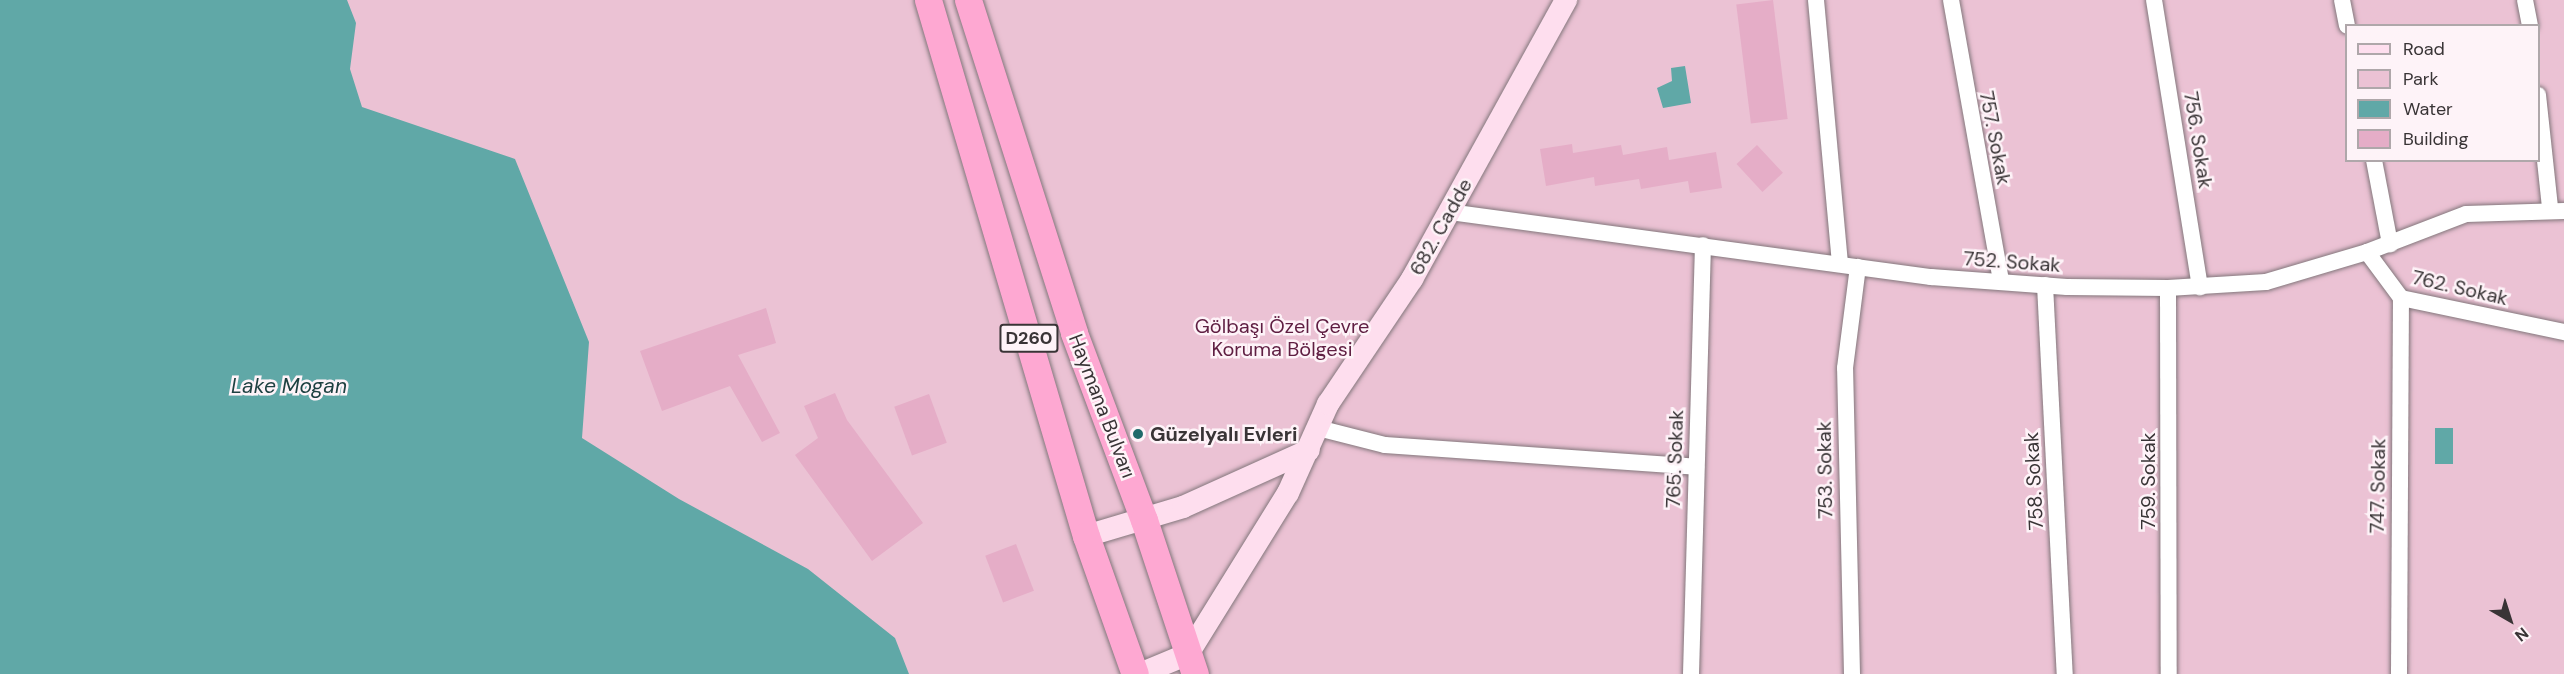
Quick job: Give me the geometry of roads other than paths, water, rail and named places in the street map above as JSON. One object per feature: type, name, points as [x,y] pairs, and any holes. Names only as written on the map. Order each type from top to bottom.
[{"type":"highway","name":"D260","points":[[928,0],[1086,536],[1135,674]]},
{"type":"highway","name":"Haymana Bulvarı","points":[[968,0],[1074,333],[1144,520],[1192,664]]},
{"type":"main road","name":"682. Cadde","points":[[1192,664],[1288,493],[1328,404],[1412,279],[1566,0]]},
{"type":"main road","points":[[1086,536],[1144,520],[1228,488],[1309,450]]},
{"type":"main road","points":[[1140,674],[1192,664]]},
{"type":"street","points":[[1816,0],[1840,264]]},
{"type":"street","name":"757. Sokak","points":[[1952,0],[2001,282]]},
{"type":"street","name":"756. Sokak","points":[[2154,0],[2200,288]]},
{"type":"street","points":[[2342,0],[2347,24]]},
{"type":"street","points":[[2525,0],[2530,24]]},
{"type":"street","points":[[2540,107],[2557,210]]},
{"type":"street","points":[[2374,162],[2390,244]]},
{"type":"street","name":"752. Sokak","points":[[1449,212],[1858,267],[2001,282],[2200,288],[2266,282],[2367,252],[2466,214],[2557,210]]},
{"type":"street","name":"765. Sokak","points":[[1691,674],[1703,245]]},
{"type":"street","name":"762. Sokak","points":[[2367,252],[2401,298],[2564,332]]},
{"type":"street","name":"753. Sokak","points":[[1852,674],[1845,368],[1858,267]]},
{"type":"street","name":"758. Sokak","points":[[2045,285],[2065,674]]},
{"type":"street","name":"759. Sokak","points":[[2168,288],[2169,674]]},
{"type":"street","name":"747. Sokak","points":[[2399,674],[2401,298]]},
{"type":"street","points":[[1318,428],[1385,445],[1696,467]]},
{"type":"water","name":"Lake Mogan","points":[[0,0],[347,0],[356,23],[350,69],[362,107],[515,159],[589,342],[582,438],[679,499],[808,569],[895,638],[909,674],[0,674]]},
{"type":"water","points":[[1685,66],[1691,103],[1663,108],[1657,88],[1672,81],[1671,68]]},
{"type":"water","points":[[2435,428],[2453,428],[2453,464],[2435,464]]},
{"type":"place","name":"Güzelyalı Evleri","points":[[1138,434]]},
{"type":"park label","name":"Gölbaşı Özel Çevre Koruma Bölgesi","points":[[1282,338]]}]
